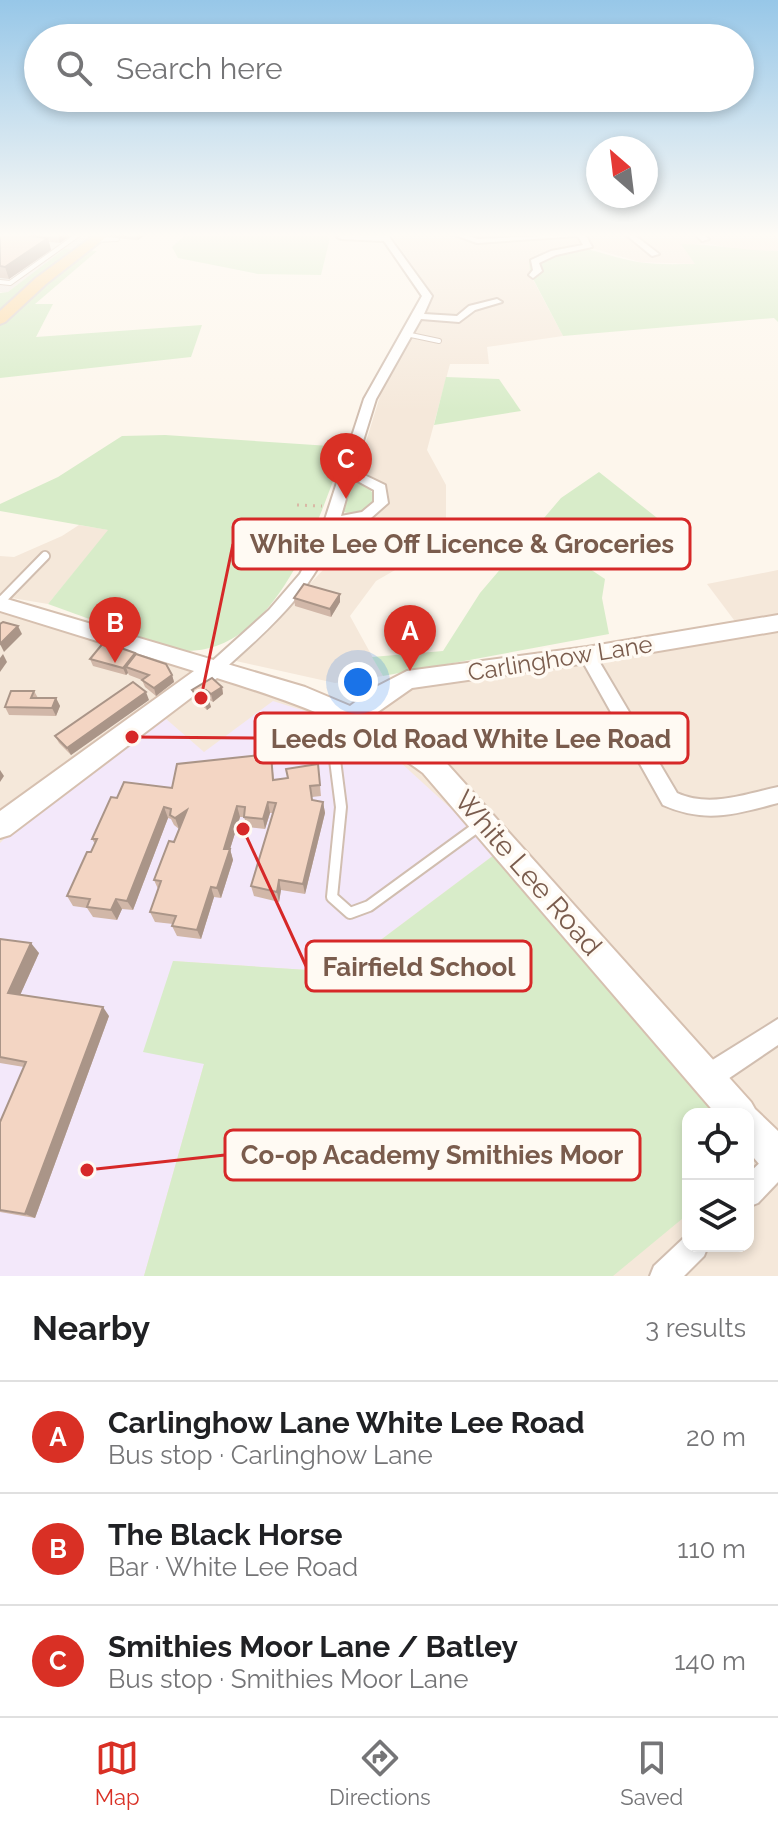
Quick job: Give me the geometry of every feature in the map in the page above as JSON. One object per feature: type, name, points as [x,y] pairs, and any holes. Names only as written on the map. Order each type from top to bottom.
[{"type":"main road","points":[[0,319],[27,294]]},
{"type":"main road","name":"White Lee Road","points":[[0,603],[305,696],[388,734],[432,765],[734,1108]]},
{"type":"main road","name":"Carlinghow Lane","points":[[353,717],[382,694],[407,680],[587,655],[778,623]]},
{"type":"main road","points":[[0,826],[215,668]]},
{"type":"main road","points":[[754,1131],[778,1161]]},
{"type":"street","points":[[215,668],[267,622],[306,577],[335,514],[362,419],[378,381],[418,316],[425,294]]},
{"type":"street","points":[[418,316],[459,319],[472,308],[497,302]]},
{"type":"street","points":[[335,514],[366,515],[381,503],[380,488],[349,472]]},
{"type":"street","points":[[587,655],[670,799],[686,808],[707,811],[778,795]]},
{"type":"street","points":[[707,1078],[778,1031]]},
{"type":"street","points":[[754,1187],[778,1161]]},
{"type":"street","points":[[664,1276],[688,1252]]},
{"type":"lane","points":[[406,334],[439,341]]},
{"type":"lane","points":[[0,603],[45,556]]},
{"type":"lane","points":[[254,760],[316,751],[334,752],[341,784],[343,824],[332,897],[350,913],[369,906],[484,822]]},
{"type":"path","points":[[297,505],[335,514]]},
{"type":"shaded area","points":[[432,294],[540,294],[563,336],[487,347],[489,364],[450,364],[427,450],[446,485],[446,520],[456,535],[376,581],[350,616],[383,676],[335,683],[236,661],[323,570],[342,526],[378,514],[389,501],[387,486],[358,468],[387,373],[434,296]]},
{"type":"shaded area","points":[[79,525],[109,530],[48,604],[0,596],[0,556],[14,557]]},
{"type":"shaded area","points":[[778,570],[778,1276],[0,1276],[0,604],[353,717],[407,680],[740,628],[707,584]]},
{"type":"shaded area","points":[[273,701],[346,724],[388,751],[458,815],[494,855],[338,972],[173,961],[204,1064],[144,1276],[0,1276],[0,843],[34,810],[165,718],[204,752]]},
{"type":"green space","points":[[0,294],[47,294],[35,304],[53,304],[36,337],[202,325],[191,357],[0,378]]},
{"type":"green space","points":[[541,294],[778,294],[778,322],[774,318],[563,336]]},
{"type":"green space","points":[[446,377],[499,379],[521,411],[434,425]]},
{"type":"green space","points":[[165,435],[345,447],[308,542],[291,575],[270,605],[246,629],[218,645],[186,651],[48,604],[108,530],[0,511],[0,504],[58,477],[122,436]]},
{"type":"green space","points":[[599,472],[661,521],[577,534],[569,555],[605,579],[602,598],[609,634],[383,676],[372,657],[443,651],[480,593],[561,498]]},
{"type":"green space","points":[[351,479],[369,487],[375,498],[369,506],[353,513],[343,512]]},
{"type":"green space","points":[[494,855],[716,1108],[682,1108],[682,1219],[613,1276],[144,1276],[204,1064],[143,1052],[173,961],[338,972]]},
{"type":"building","points":[[304,584],[340,594],[330,609],[294,598]]},
{"type":"building","points":[[0,624],[18,626],[0,644]]},
{"type":"building","points":[[104,642],[135,653],[123,668],[90,659]]},
{"type":"building","points":[[136,654],[166,664],[172,675],[154,688],[142,680],[149,675],[126,667]]},
{"type":"building","points":[[212,678],[222,687],[211,694],[206,690],[202,693],[209,700],[205,703],[192,690]]},
{"type":"building","points":[[133,682],[146,692],[67,748],[55,736]]},
{"type":"building","points":[[11,691],[34,691],[31,698],[56,698],[52,708],[5,707]]},
{"type":"building","points":[[271,754],[273,780],[288,778],[286,769],[318,764],[320,785],[310,786],[312,800],[323,802],[303,884],[279,880],[277,892],[251,886],[276,803],[268,802],[263,819],[244,817],[245,807],[237,806],[224,849],[230,849],[217,888],[211,887],[197,930],[172,926],[176,916],[150,912],[161,881],[154,880],[169,841],[174,842],[187,810],[175,818],[170,815],[171,809],[164,807],[127,901],[116,899],[111,910],[87,907],[90,899],[67,896],[87,852],[91,852],[97,839],[92,839],[111,797],[117,798],[124,782],[172,788],[177,764]]},
{"type":"building","points":[[0,939],[31,943],[8,993],[103,1007],[25,1214],[0,1210],[0,1122],[26,1062],[0,1057]]},
{"type":"place","name":"Smithies Moor Lane / Batley","points":[[346,499]]},
{"type":"place","name":"The Black Horse","points":[[115,663]]},
{"type":"place","name":"Carlinghow Lane White Lee Road","points":[[410,671]]},
{"type":"place","name":"White Lee Off Licence & Groceries","points":[[201,698]]},
{"type":"place","name":"Leeds Old Road White Lee Road","points":[[132,737]]},
{"type":"place","name":"Fairfield School","points":[[243,829]]},
{"type":"place","name":"Co-op Academy Smithies Moor","points":[[87,1170]]}]
